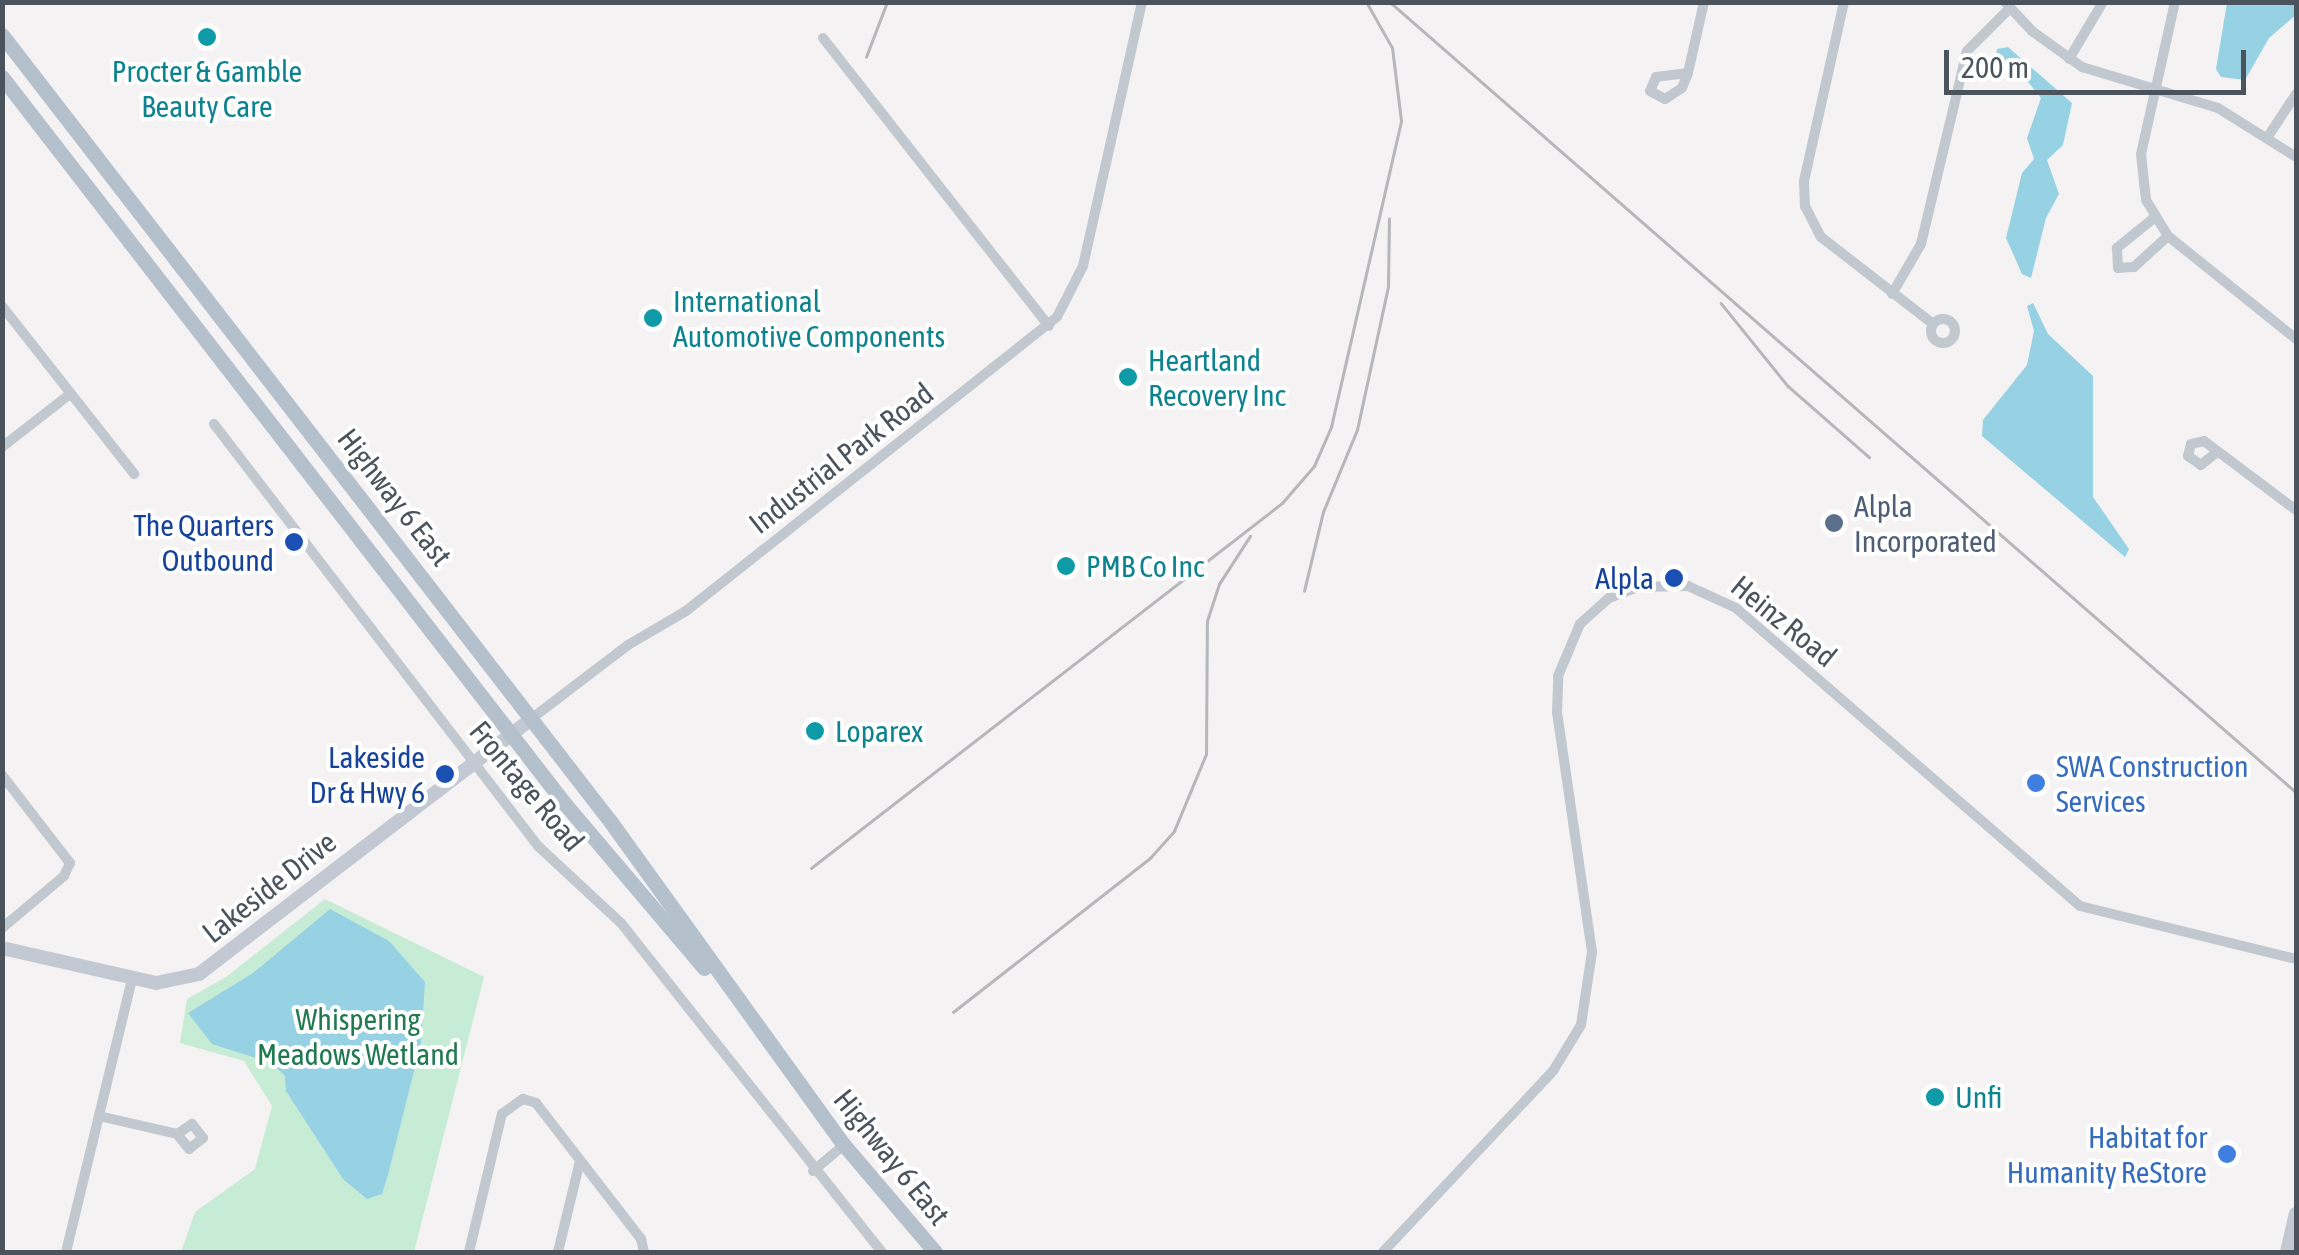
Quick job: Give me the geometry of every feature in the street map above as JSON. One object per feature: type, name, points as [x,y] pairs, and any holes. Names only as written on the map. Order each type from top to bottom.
[{"type":"main road","name":"Highway 6 East","points":[[2,35],[531,719],[844,1145],[935,1252]]},
{"type":"main road","name":"Highway 6 East","points":[[2,77],[667,930],[734,1000]]},
{"type":"street","name":"Industrial Park Road","points":[[531,719],[628,645],[686,611],[1050,326],[1083,266],[1142,2]]},
{"type":"street","points":[[1688,73],[1704,2]]},
{"type":"street","points":[[1844,2],[1804,180],[1805,206],[1821,237],[1933,324]]},
{"type":"street","points":[[2069,59],[2103,2]]},
{"type":"street","points":[[2175,2],[2139,170],[2154,218],[2168,236],[2296,338]]},
{"type":"street","points":[[1892,294],[1917,256],[1966,50],[2008,5],[2069,59],[2155,92],[2218,108],[2269,135],[2296,157]]},
{"type":"street","points":[[823,38],[1050,326]]},
{"type":"street","points":[[2269,135],[2296,94]]},
{"type":"street","points":[[2154,218],[2116,248],[2118,268],[2134,267],[2168,236]]},
{"type":"street","points":[[2,306],[134,474]]},
{"type":"street","points":[[2,447],[70,394]]},
{"type":"street","name":"Frontage Road","points":[[214,424],[538,846],[621,923],[813,1171],[882,1252]]},
{"type":"street","points":[[2218,452],[2296,510]]},
{"type":"street","name":"Heinz Road","points":[[1384,1252],[1552,1071],[1581,1025],[1592,952],[1557,713],[1558,676],[1580,624],[1610,598],[1637,587],[1688,586],[1736,608],[2080,906],[2296,959]]},
{"type":"street","name":"Lakeside Drive","points":[[2,948],[132,979],[168,983],[214,966],[531,719]]},
{"type":"street","points":[[2,775],[70,863],[64,876],[2,928]]},
{"type":"street","points":[[66,1252],[132,979]]},
{"type":"street","points":[[468,1252],[502,1114],[518,1100],[536,1103],[641,1239],[644,1252]]},
{"type":"street","points":[[99,1116],[177,1134]]},
{"type":"street","points":[[813,1171],[844,1145]]},
{"type":"street","points":[[558,1252],[580,1161]]},
{"type":"street","points":[[2288,1252],[2296,1214]]},
{"type":"green space","name":"Whispering Meadows Wetland","points":[[325,899],[484,977],[414,1252],[181,1252],[195,1212],[255,1169],[272,1106],[244,1061],[180,1043],[187,999],[226,977]]},
{"type":"water","points":[[2227,3],[2296,3],[2296,15],[2269,38],[2245,80],[2221,77],[2216,69]]},
{"type":"water","points":[[2008,47],[2072,103],[2063,145],[2047,160],[2059,194],[2046,218],[2031,278],[2022,274],[2006,238],[2022,173],[2034,159],[2027,138],[2041,98],[2029,83],[1994,67],[1997,49]]},
{"type":"water","points":[[2033,303],[2048,334],[2093,376],[2093,497],[2129,549],[2125,557],[1982,436],[1983,420],[2027,365],[2034,331],[2027,306]]},
{"type":"water","points":[[330,909],[389,941],[425,982],[421,1043],[388,1175],[382,1194],[367,1199],[343,1179],[286,1091],[285,1076],[272,1063],[212,1044],[188,1013],[253,973]]},
{"type":"railway","points":[[866,57],[887,2]]},
{"type":"railway","points":[[811,868],[1282,503],[1314,466],[1331,427],[1401,121],[1392,48],[1366,2]]},
{"type":"railway","points":[[1390,2],[2296,792]]},
{"type":"railway","points":[[1304,591],[1323,512],[1357,430],[1388,287],[1389,219]]},
{"type":"railway","points":[[1721,303],[1788,386],[1869,457]]},
{"type":"railway","points":[[953,1012],[1150,858],[1174,831],[1206,754],[1207,621],[1219,584],[1250,536]]},
{"type":"place","name":"Procter & Gamble Beauty Care","points":[[207,37]]},
{"type":"place","name":"International Automotive Components","points":[[653,318]]},
{"type":"place","name":"Heartland Recovery Inc","points":[[1128,377]]},
{"type":"place","name":"Alpla Incorporated","points":[[1834,523]]},
{"type":"place","name":"The Quarters Outbound","points":[[294,542]]},
{"type":"place","name":"PMB Co Inc","points":[[1066,566]]},
{"type":"place","name":"Alpla","points":[[1674,578]]},
{"type":"place","name":"Loparex","points":[[815,731]]},
{"type":"place","name":"Lakeside Dr & Hwy 6","points":[[445,774]]},
{"type":"place","name":"SWA Construction Services","points":[[2036,783]]},
{"type":"place","name":"Unfi","points":[[1935,1097]]},
{"type":"place","name":"Habitat for Humanity ReStore","points":[[2227,1154]]}]
